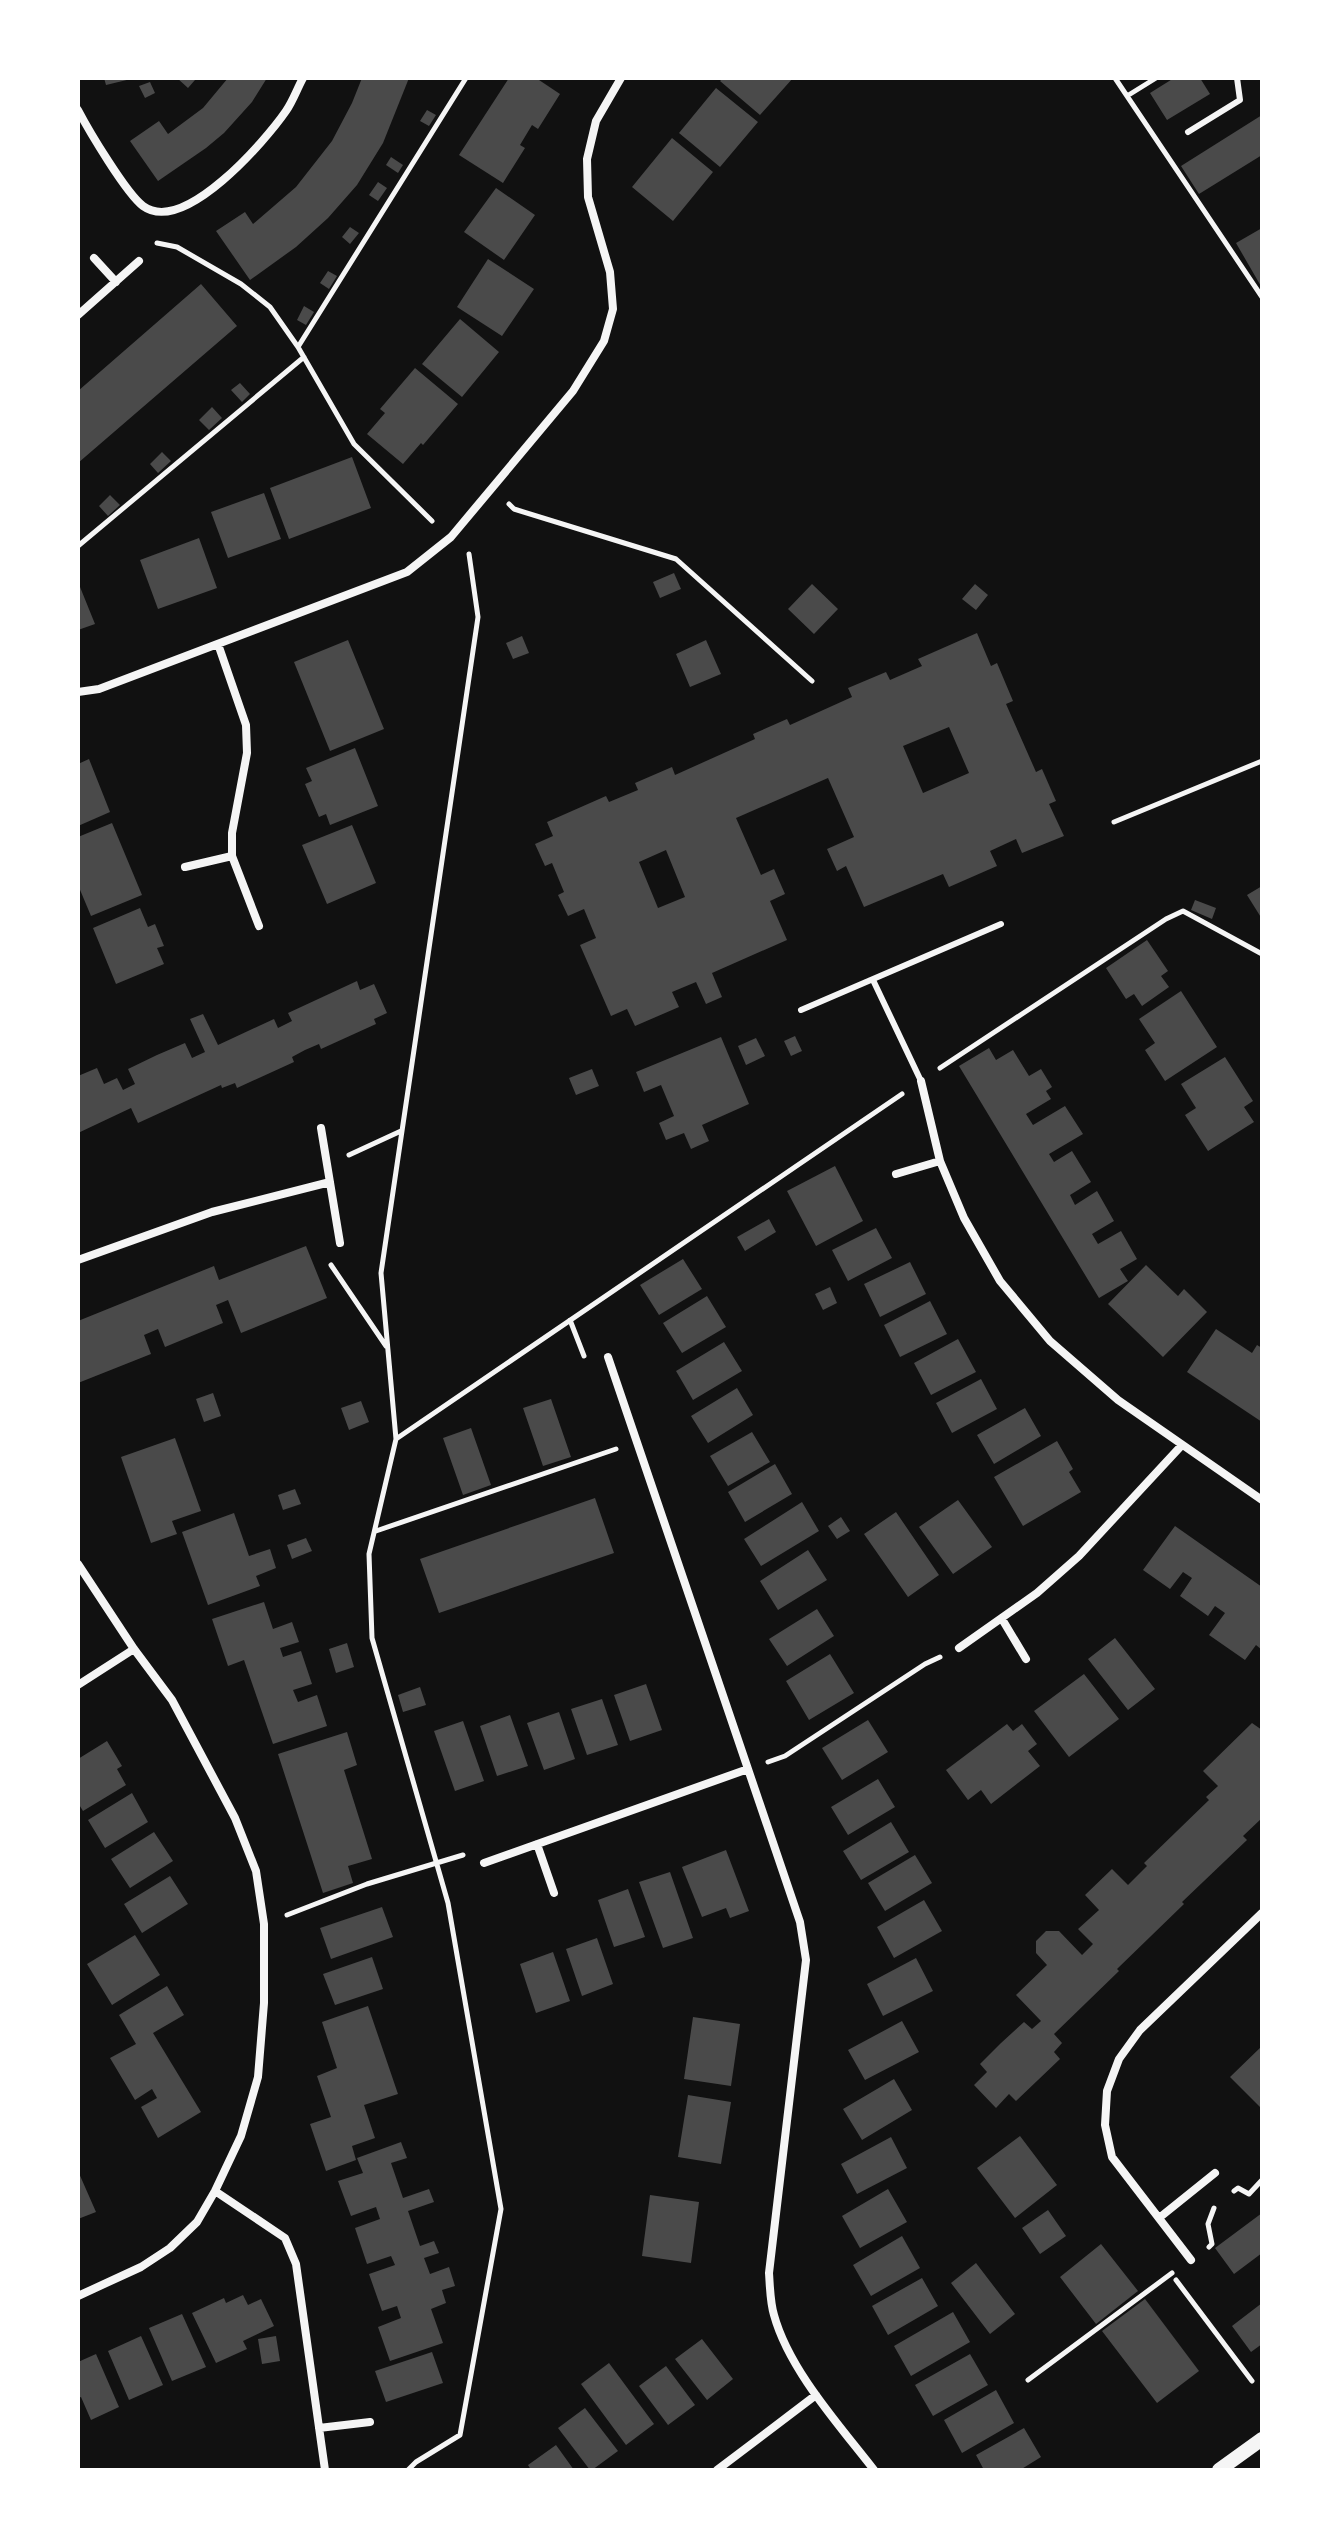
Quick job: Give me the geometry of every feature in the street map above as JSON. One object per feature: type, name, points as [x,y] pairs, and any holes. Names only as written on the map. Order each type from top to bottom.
[{"type":"street","points":[[78,110],[131,193],[144,207],[155,211],[175,210],[212,188],[242,164],[287,109],[303,78]]},
{"type":"street","points":[[78,692],[99,689],[407,572],[451,537],[573,391],[604,341],[613,309],[610,272],[588,197],[587,159],[596,121],[621,78]]},
{"type":"street","points":[[94,258],[116,282]]},
{"type":"street","points":[[78,315],[139,261]]},
{"type":"street","points":[[218,644],[246,725],[247,753],[232,833],[232,856],[259,926]]},
{"type":"street","points":[[185,867],[232,856]]},
{"type":"street","points":[[921,1081],[940,1161],[964,1218],[1000,1281],[1050,1341],[1118,1400],[1262,1500]]},
{"type":"street","points":[[321,1128],[340,1243]]},
{"type":"street","points":[[896,1174],[940,1161]]},
{"type":"street","points":[[78,1260],[212,1212],[330,1182]]},
{"type":"street","points":[[608,1357],[800,1922],[806,1960],[769,2273],[774,2315],[790,2353],[816,2395],[874,2470]]},
{"type":"street","points":[[959,1648],[1037,1593],[1079,1556],[1182,1445]]},
{"type":"street","points":[[78,1564],[172,1700],[235,1818],[256,1871],[264,1924],[264,2003],[258,2077],[241,2136],[215,2191],[197,2222],[170,2248],[141,2267],[78,2296]]},
{"type":"street","points":[[1002,1619],[1026,1659]]},
{"type":"street","points":[[78,1685],[134,1649]]},
{"type":"street","points":[[484,1863],[748,1769]]},
{"type":"street","points":[[537,1844],[554,1893]]},
{"type":"street","points":[[1191,2260],[1112,2157],[1105,2125],[1107,2091],[1119,2059],[1140,2030],[1262,1913]]},
{"type":"street","points":[[1159,2218],[1215,2173]]},
{"type":"street","points":[[215,2191],[285,2238],[296,2264],[325,2470]]},
{"type":"street","points":[[717,2470],[816,2395]]},
{"type":"street","points":[[319,2428],[370,2422]]},
{"type":"street","points":[[1219,2470],[1262,2439]]},
{"type":"lane","points":[[1188,132],[1240,100],[1237,78]]},
{"type":"lane","points":[[801,1010],[1001,924]]},
{"type":"lane","points":[[873,980],[921,1081]]},
{"type":"path","points":[[298,347],[466,78]]},
{"type":"path","points":[[1115,78],[1262,297]]},
{"type":"path","points":[[1127,96],[1156,78]]},
{"type":"path","points":[[147,242],[177,247],[241,284],[270,307],[298,347],[354,444],[468,552],[478,617],[381,1273],[396,1439],[369,1554],[372,1638],[448,1903],[501,2209],[460,2435],[408,2470]]},
{"type":"path","points":[[78,546],[304,357]]},
{"type":"path","points":[[508,504],[514,509],[676,559],[812,681]]},
{"type":"path","points":[[1114,822],[1262,761]]},
{"type":"path","points":[[396,1439],[921,1081],[1153,927],[1183,911],[1262,954]]},
{"type":"path","points":[[347,1155],[402,1130]]},
{"type":"path","points":[[340,1243],[317,1244],[386,1347]]},
{"type":"path","points":[[375,1531],[637,1442]]},
{"type":"path","points":[[748,1769],[785,1756],[925,1664],[959,1648]]},
{"type":"path","points":[[264,1924],[367,1884],[437,1863]]},
{"type":"path","points":[[1229,2195],[1238,2188],[1249,2194],[1262,2180]]},
{"type":"path","points":[[1028,2380],[1212,2244],[1208,2224],[1212,2210],[1220,2203]]},
{"type":"path","points":[[1171,2274],[1252,2381]]},
{"type":"building","points":[[104,78],[131,78],[131,79],[106,85]]},
{"type":"building","points":[[177,78],[193,78],[195,80],[188,88]]},
{"type":"building","points":[[228,78],[267,78],[252,102],[224,133],[158,181],[130,141],[159,121],[168,134],[203,108]]},
{"type":"building","points":[[362,78],[409,78],[383,143],[357,185],[328,218],[296,247],[250,280],[216,231],[245,212],[253,224],[296,187],[332,141]]},
{"type":"building","points":[[509,78],[536,78],[560,94],[538,129],[532,125],[520,145],[525,148],[503,183],[459,155]]},
{"type":"building","points":[[723,78],[793,78],[760,115],[720,81]]},
{"type":"building","points":[[1174,78],[1200,78],[1210,94],[1167,120],[1150,93]]},
{"type":"building","points":[[150,82],[155,93],[145,98],[139,86]]},
{"type":"building","points":[[716,88],[758,122],[720,167],[679,133]]},
{"type":"building","points":[[427,110],[436,115],[429,126],[420,121]]},
{"type":"building","points":[[1262,115],[1262,155],[1199,194],[1181,166]]},
{"type":"building","points":[[672,138],[713,172],[673,221],[632,187]]},
{"type":"building","points":[[391,157],[403,165],[398,173],[386,165]]},
{"type":"building","points":[[378,182],[387,188],[378,201],[369,195]]},
{"type":"building","points":[[496,188],[535,215],[504,260],[464,232]]},
{"type":"building","points":[[350,227],[359,233],[350,244],[342,237]]},
{"type":"building","points":[[1262,228],[1262,288],[1236,243]]},
{"type":"building","points":[[488,259],[534,289],[502,336],[457,307]]},
{"type":"building","points":[[328,271],[337,276],[329,289],[320,283]]},
{"type":"building","points":[[201,284],[237,326],[78,463],[78,391]]},
{"type":"building","points":[[304,306],[314,312],[306,325],[297,320]]},
{"type":"building","points":[[460,319],[499,352],[462,397],[422,364]]},
{"type":"building","points":[[415,368],[458,404],[403,464],[367,434],[385,413],[380,409]]},
{"type":"building","points":[[240,383],[250,394],[242,402],[231,390]]},
{"type":"building","points":[[212,407],[222,418],[209,430],[199,420]]},
{"type":"building","points":[[162,452],[171,461],[158,473],[150,464]]},
{"type":"building","points":[[352,457],[371,508],[289,539],[270,488]]},
{"type":"building","points":[[264,493],[281,539],[228,558],[211,512]]},
{"type":"building","points":[[110,495],[120,505],[108,516],[99,506]]},
{"type":"building","points":[[199,538],[217,588],[158,609],[140,560]]},
{"type":"building","points":[[674,573],[681,589],[660,598],[653,582]]},
{"type":"building","points":[[78,582],[95,624],[78,630]]},
{"type":"building","points":[[812,584],[838,609],[814,634],[788,609]]},
{"type":"building","points":[[975,584],[988,595],[976,610],[962,599]]},
{"type":"building","points":[[977,633],[991,666],[997,663],[1013,701],[1006,704],[1036,772],[1042,769],[1056,801],[1049,804],[1064,836],[1022,853],[1016,839],[990,851],[997,866],[949,887],[943,874],[864,907],[846,866],[837,871],[827,849],[854,837],[828,778],[736,818],[761,875],[774,869],[785,894],[770,901],[787,940],[712,973],[722,997],[706,1004],[696,982],[672,992],[679,1007],[635,1026],[627,1009],[611,1016],[580,945],[596,938],[584,909],[568,916],[558,895],[564,892],[552,863],[545,866],[535,844],[553,836],[547,822],[606,796],[609,802],[638,790],[635,783],[672,767],[675,775],[755,739],[753,734],[787,719],[790,725],[852,697],[848,688],[886,672],[890,680],[922,666],[918,659]],"holes":[[[949,727],[969,773],[923,793],[903,746]],[[666,850],[685,897],[658,908],[639,862]]]},
{"type":"building","points":[[522,636],[529,653],[513,659],[506,643]]},
{"type":"building","points":[[348,640],[384,729],[330,751],[294,662]]},
{"type":"building","points":[[706,640],[721,674],[690,687],[676,654]]},
{"type":"building","points":[[355,748],[378,806],[330,825],[326,814],[319,817],[305,784],[312,781],[306,768]]},
{"type":"building","points":[[89,759],[110,812],[78,826],[78,764]]},
{"type":"building","points":[[112,823],[142,895],[91,916],[78,885],[78,837]]},
{"type":"building","points":[[352,825],[376,883],[327,904],[302,845]]},
{"type":"building","points":[[1262,886],[1262,919],[1247,895]]},
{"type":"building","points":[[1195,900],[1216,908],[1212,919],[1191,910]]},
{"type":"building","points":[[140,908],[148,927],[155,924],[164,946],[157,948],[164,964],[116,984],[93,928]]},
{"type":"building","points":[[1147,940],[1168,971],[1161,976],[1169,987],[1142,1006],[1134,994],[1126,999],[1106,968]]},
{"type":"building","points":[[357,981],[360,990],[374,984],[387,1013],[374,1019],[376,1024],[321,1049],[319,1044],[305,1050],[292,1057],[294,1062],[237,1088],[235,1083],[222,1088],[221,1085],[138,1123],[131,1108],[78,1133],[78,1076],[97,1068],[104,1084],[117,1078],[123,1090],[135,1084],[128,1069],[157,1055],[185,1043],[192,1058],[205,1052],[190,1019],[203,1014],[218,1045],[274,1019],[278,1028],[292,1021],[288,1013]]},
{"type":"building","points":[[1181,991],[1217,1047],[1165,1081],[1145,1050],[1155,1043],[1139,1019]]},
{"type":"building","points":[[795,1036],[802,1051],[791,1056],[784,1041]]},
{"type":"building","points":[[721,1037],[749,1104],[702,1125],[709,1141],[691,1149],[684,1133],[666,1140],[659,1123],[674,1116],[661,1085],[644,1092],[636,1072]]},
{"type":"building","points":[[756,1038],[765,1056],[746,1065],[738,1046]]},
{"type":"building","points":[[989,1048],[996,1060],[1013,1050],[1029,1076],[1041,1069],[1052,1087],[1046,1091],[1051,1099],[1026,1114],[1033,1125],[1065,1106],[1083,1134],[1049,1154],[1054,1162],[1072,1151],[1091,1182],[1070,1195],[1075,1205],[1097,1191],[1114,1221],[1092,1234],[1098,1244],[1121,1231],[1137,1259],[1120,1269],[1128,1281],[1099,1298],[959,1066]]},
{"type":"building","points":[[1225,1057],[1253,1101],[1244,1107],[1254,1122],[1208,1151],[1185,1115],[1196,1108],[1181,1084]]},
{"type":"building","points":[[592,1069],[599,1086],[576,1095],[569,1078]]},
{"type":"building","points":[[835,1166],[863,1221],[816,1246],[787,1191]]},
{"type":"building","points":[[769,1219],[776,1232],[745,1251],[737,1237]]},
{"type":"building","points":[[876,1228],[892,1258],[848,1281],[832,1250]]},
{"type":"building","points":[[306,1246],[327,1298],[241,1333],[228,1300],[216,1305],[223,1323],[165,1347],[158,1329],[144,1335],[151,1354],[78,1383],[78,1321],[214,1266],[219,1280]]},
{"type":"building","points":[[683,1259],[702,1289],[659,1315],[640,1285]]},
{"type":"building","points":[[910,1262],[926,1294],[880,1317],[864,1284]]},
{"type":"building","points":[[1146,1265],[1178,1296],[1184,1289],[1207,1312],[1163,1357],[1108,1304]]},
{"type":"building","points":[[830,1287],[837,1303],[823,1310],[815,1294]]},
{"type":"building","points":[[707,1296],[726,1327],[682,1353],[663,1323]]},
{"type":"building","points":[[930,1301],[947,1334],[900,1357],[884,1325]]},
{"type":"building","points":[[1216,1329],[1252,1353],[1257,1345],[1262,1348],[1262,1422],[1187,1372]]},
{"type":"building","points":[[958,1339],[976,1372],[931,1395],[914,1363]]},
{"type":"building","points":[[724,1342],[742,1371],[693,1400],[676,1371]]},
{"type":"building","points":[[981,1379],[997,1409],[952,1433],[936,1403]]},
{"type":"building","points":[[737,1388],[753,1415],[708,1443],[691,1416]]},
{"type":"building","points":[[213,1393],[221,1416],[204,1422],[196,1399]]},
{"type":"building","points":[[551,1399],[571,1457],[543,1466],[523,1408]]},
{"type":"building","points":[[361,1401],[369,1422],[349,1430],[341,1408]]},
{"type":"building","points":[[1025,1408],[1041,1436],[994,1464],[977,1435]]},
{"type":"building","points":[[471,1428],[491,1485],[463,1495],[443,1438]]},
{"type":"building","points":[[752,1432],[770,1462],[728,1486],[710,1456]]},
{"type":"building","points":[[175,1438],[201,1511],[172,1521],[177,1534],[151,1543],[121,1457]]},
{"type":"building","points":[[1057,1441],[1073,1469],[1069,1472],[1081,1492],[1023,1526],[994,1477]]},
{"type":"building","points":[[775,1464],[792,1494],[745,1522],[728,1492]]},
{"type":"building","points":[[295,1489],[301,1504],[283,1510],[278,1495]]},
{"type":"building","points":[[595,1498],[614,1553],[439,1613],[420,1559]]},
{"type":"building","points":[[958,1500],[992,1547],[953,1574],[919,1527]]},
{"type":"building","points":[[802,1502],[819,1531],[761,1566],[744,1539]]},
{"type":"building","points":[[896,1512],[939,1575],[908,1597],[864,1534]]},
{"type":"building","points":[[234,1513],[249,1556],[270,1549],[276,1568],[256,1576],[260,1586],[208,1605],[182,1532]]},
{"type":"building","points":[[841,1517],[850,1531],[837,1539],[828,1526]]},
{"type":"building","points":[[1175,1526],[1262,1587],[1262,1650],[1256,1645],[1245,1660],[1209,1635],[1225,1613],[1215,1606],[1208,1616],[1180,1596],[1192,1578],[1183,1572],[1170,1589],[1143,1570]]},
{"type":"building","points":[[306,1538],[312,1551],[292,1559],[287,1545]]},
{"type":"building","points":[[808,1550],[827,1580],[778,1610],[760,1581]]},
{"type":"building","points":[[264,1602],[273,1629],[292,1622],[299,1642],[280,1648],[283,1657],[301,1651],[312,1684],[293,1690],[298,1702],[317,1695],[327,1726],[273,1744],[244,1660],[228,1666],[212,1619]]},
{"type":"building","points":[[817,1609],[834,1636],[787,1666],[769,1639]]},
{"type":"building","points":[[1115,1638],[1155,1689],[1128,1710],[1088,1659]]},
{"type":"building","points":[[347,1643],[354,1667],[336,1673],[329,1649]]},
{"type":"building","points":[[830,1654],[854,1693],[809,1720],[786,1681]]},
{"type":"building","points":[[1084,1674],[1119,1719],[1069,1757],[1034,1711]]},
{"type":"building","points":[[646,1684],[662,1730],[630,1741],[614,1695]]},
{"type":"building","points":[[420,1687],[426,1705],[403,1712],[398,1695]]},
{"type":"building","points":[[602,1699],[618,1745],[587,1755],[571,1709]]},
{"type":"building","points":[[559,1712],[575,1759],[544,1770],[527,1723]]},
{"type":"building","points":[[510,1715],[528,1766],[497,1776],[480,1726]]},
{"type":"building","points":[[868,1720],[888,1752],[842,1780],[822,1748]]},
{"type":"building","points":[[463,1721],[484,1781],[455,1791],[434,1731]]},
{"type":"building","points":[[1252,1723],[1262,1730],[1262,1818],[1243,1836],[1247,1840],[1054,2034],[1062,2043],[1054,2052],[1060,2059],[1016,2101],[1009,2094],[996,2108],[974,2085],[987,2072],[980,2064],[1001,2043],[1024,2022],[1032,2029],[1041,2021],[1016,1995],[1047,1965],[1036,1953],[1036,1941],[1046,1931],[1059,1931],[1082,1955],[1093,1944],[1078,1929],[1099,1910],[1085,1895],[1112,1869],[1128,1885],[1147,1866],[1144,1863],[1209,1800],[1206,1797],[1218,1786],[1203,1771]]},
{"type":"building","points":[[1007,1724],[1013,1731],[1022,1724],[1037,1744],[1028,1751],[1040,1766],[991,1804],[981,1790],[968,1800],[946,1770]]},
{"type":"building","points":[[347,1732],[357,1765],[344,1770],[372,1859],[348,1866],[353,1883],[323,1893],[278,1754]]},
{"type":"building","points":[[107,1741],[122,1766],[117,1769],[126,1785],[83,1811],[78,1803],[78,1759]]},
{"type":"building","points":[[878,1779],[895,1807],[848,1835],[831,1807]]},
{"type":"building","points":[[132,1793],[148,1822],[105,1848],[88,1820]]},
{"type":"building","points":[[891,1822],[909,1852],[861,1880],[843,1851]]},
{"type":"building","points":[[154,1832],[173,1861],[130,1888],[111,1859]]},
{"type":"building","points":[[726,1850],[749,1911],[730,1918],[726,1908],[702,1917],[682,1867]]},
{"type":"building","points":[[915,1855],[932,1883],[885,1911],[868,1883]]},
{"type":"building","points":[[670,1872],[693,1938],[663,1948],[639,1882]]},
{"type":"building","points":[[170,1876],[188,1904],[142,1933],[124,1904]]},
{"type":"building","points":[[628,1889],[645,1937],[614,1947],[598,1900]]},
{"type":"building","points":[[924,1900],[942,1931],[894,1958],[877,1927]]},
{"type":"building","points":[[382,1907],[393,1937],[331,1959],[320,1928]]},
{"type":"building","points":[[135,1935],[160,1975],[112,2005],[87,1964]]},
{"type":"building","points":[[597,1938],[613,1984],[582,1996],[566,1949]]},
{"type":"building","points":[[553,1952],[570,2001],[536,2013],[520,1964]]},
{"type":"building","points":[[372,1957],[383,1989],[335,2005],[323,1974]]},
{"type":"building","points":[[916,1958],[933,1991],[883,2016],[867,1984]]},
{"type":"building","points":[[167,1986],[184,2015],[153,2033],[201,2112],[158,2138],[141,2107],[157,2098],[152,2089],[135,2100],[110,2058],[136,2044],[119,2015]]},
{"type":"building","points":[[368,2006],[398,2094],[364,2105],[375,2138],[352,2146],[356,2160],[326,2171],[310,2124],[331,2117],[317,2076],[337,2068],[322,2022]]},
{"type":"building","points":[[693,2017],[740,2024],[731,2086],[684,2079]]},
{"type":"building","points":[[902,2021],[919,2052],[865,2080],[848,2050]]},
{"type":"building","points":[[1262,2046],[1262,2109],[1230,2077]]},
{"type":"building","points":[[894,2079],[912,2110],[862,2140],[843,2109]]},
{"type":"building","points":[[688,2095],[731,2102],[721,2164],[678,2157]]},
{"type":"building","points":[[1020,2136],[1057,2185],[1015,2218],[977,2168]]},
{"type":"building","points":[[891,2137],[907,2168],[857,2194],[841,2164]]},
{"type":"building","points":[[401,2142],[407,2158],[391,2163],[403,2198],[429,2189],[434,2202],[408,2211],[420,2246],[434,2241],[439,2253],[424,2258],[430,2274],[449,2267],[455,2286],[442,2290],[446,2303],[431,2309],[443,2343],[390,2361],[378,2327],[401,2318],[397,2306],[382,2311],[369,2274],[395,2265],[391,2256],[367,2264],[355,2228],[380,2219],[376,2207],[351,2216],[338,2181],[363,2173],[357,2158]]},
{"type":"building","points":[[78,2171],[96,2212],[78,2219]]},
{"type":"building","points":[[888,2189],[907,2222],[860,2248],[842,2216]]},
{"type":"building","points":[[650,2195],[699,2202],[691,2263],[642,2256]]},
{"type":"building","points":[[1048,2210],[1066,2236],[1040,2254],[1022,2228]]},
{"type":"building","points":[[1262,2213],[1262,2253],[1234,2274],[1215,2248]]},
{"type":"building","points":[[902,2236],[920,2268],[871,2296],[853,2265]]},
{"type":"building","points":[[1101,2244],[1138,2291],[1096,2324],[1060,2277]]},
{"type":"building","points":[[976,2263],[1015,2314],[990,2334],[951,2283]]},
{"type":"building","points":[[922,2278],[938,2306],[888,2335],[872,2306]]},
{"type":"building","points":[[243,2295],[248,2305],[261,2299],[274,2326],[243,2341],[247,2349],[216,2363],[192,2313],[224,2298],[226,2303]]},
{"type":"building","points":[[1145,2299],[1199,2371],[1157,2403],[1102,2331]]},
{"type":"building","points":[[1262,2303],[1262,2344],[1251,2352],[1232,2326]]},
{"type":"building","points":[[953,2312],[970,2342],[911,2376],[894,2346]]},
{"type":"building","points":[[182,2314],[206,2367],[172,2381],[149,2328]]},
{"type":"building","points":[[141,2336],[163,2385],[129,2400],[108,2351]]},
{"type":"building","points":[[276,2336],[280,2361],[262,2364],[258,2339]]},
{"type":"building","points":[[702,2339],[733,2379],[707,2400],[675,2359]]},
{"type":"building","points":[[432,2352],[443,2383],[386,2402],[375,2371]]},
{"type":"building","points":[[96,2354],[119,2407],[91,2420],[81,2397],[78,2398],[78,2362]]},
{"type":"building","points":[[970,2354],[988,2385],[933,2416],[915,2385]]},
{"type":"building","points":[[609,2363],[654,2424],[626,2445],[581,2384]]},
{"type":"building","points":[[666,2366],[695,2405],[668,2425],[639,2386]]},
{"type":"building","points":[[996,2390],[1014,2423],[962,2453],[944,2420]]},
{"type":"building","points":[[585,2408],[618,2451],[592,2470],[558,2428]]},
{"type":"building","points":[[1024,2428],[1041,2457],[1020,2470],[984,2470],[976,2455]]},
{"type":"building","points":[[556,2445],[574,2470],[531,2470],[528,2465]]}]
